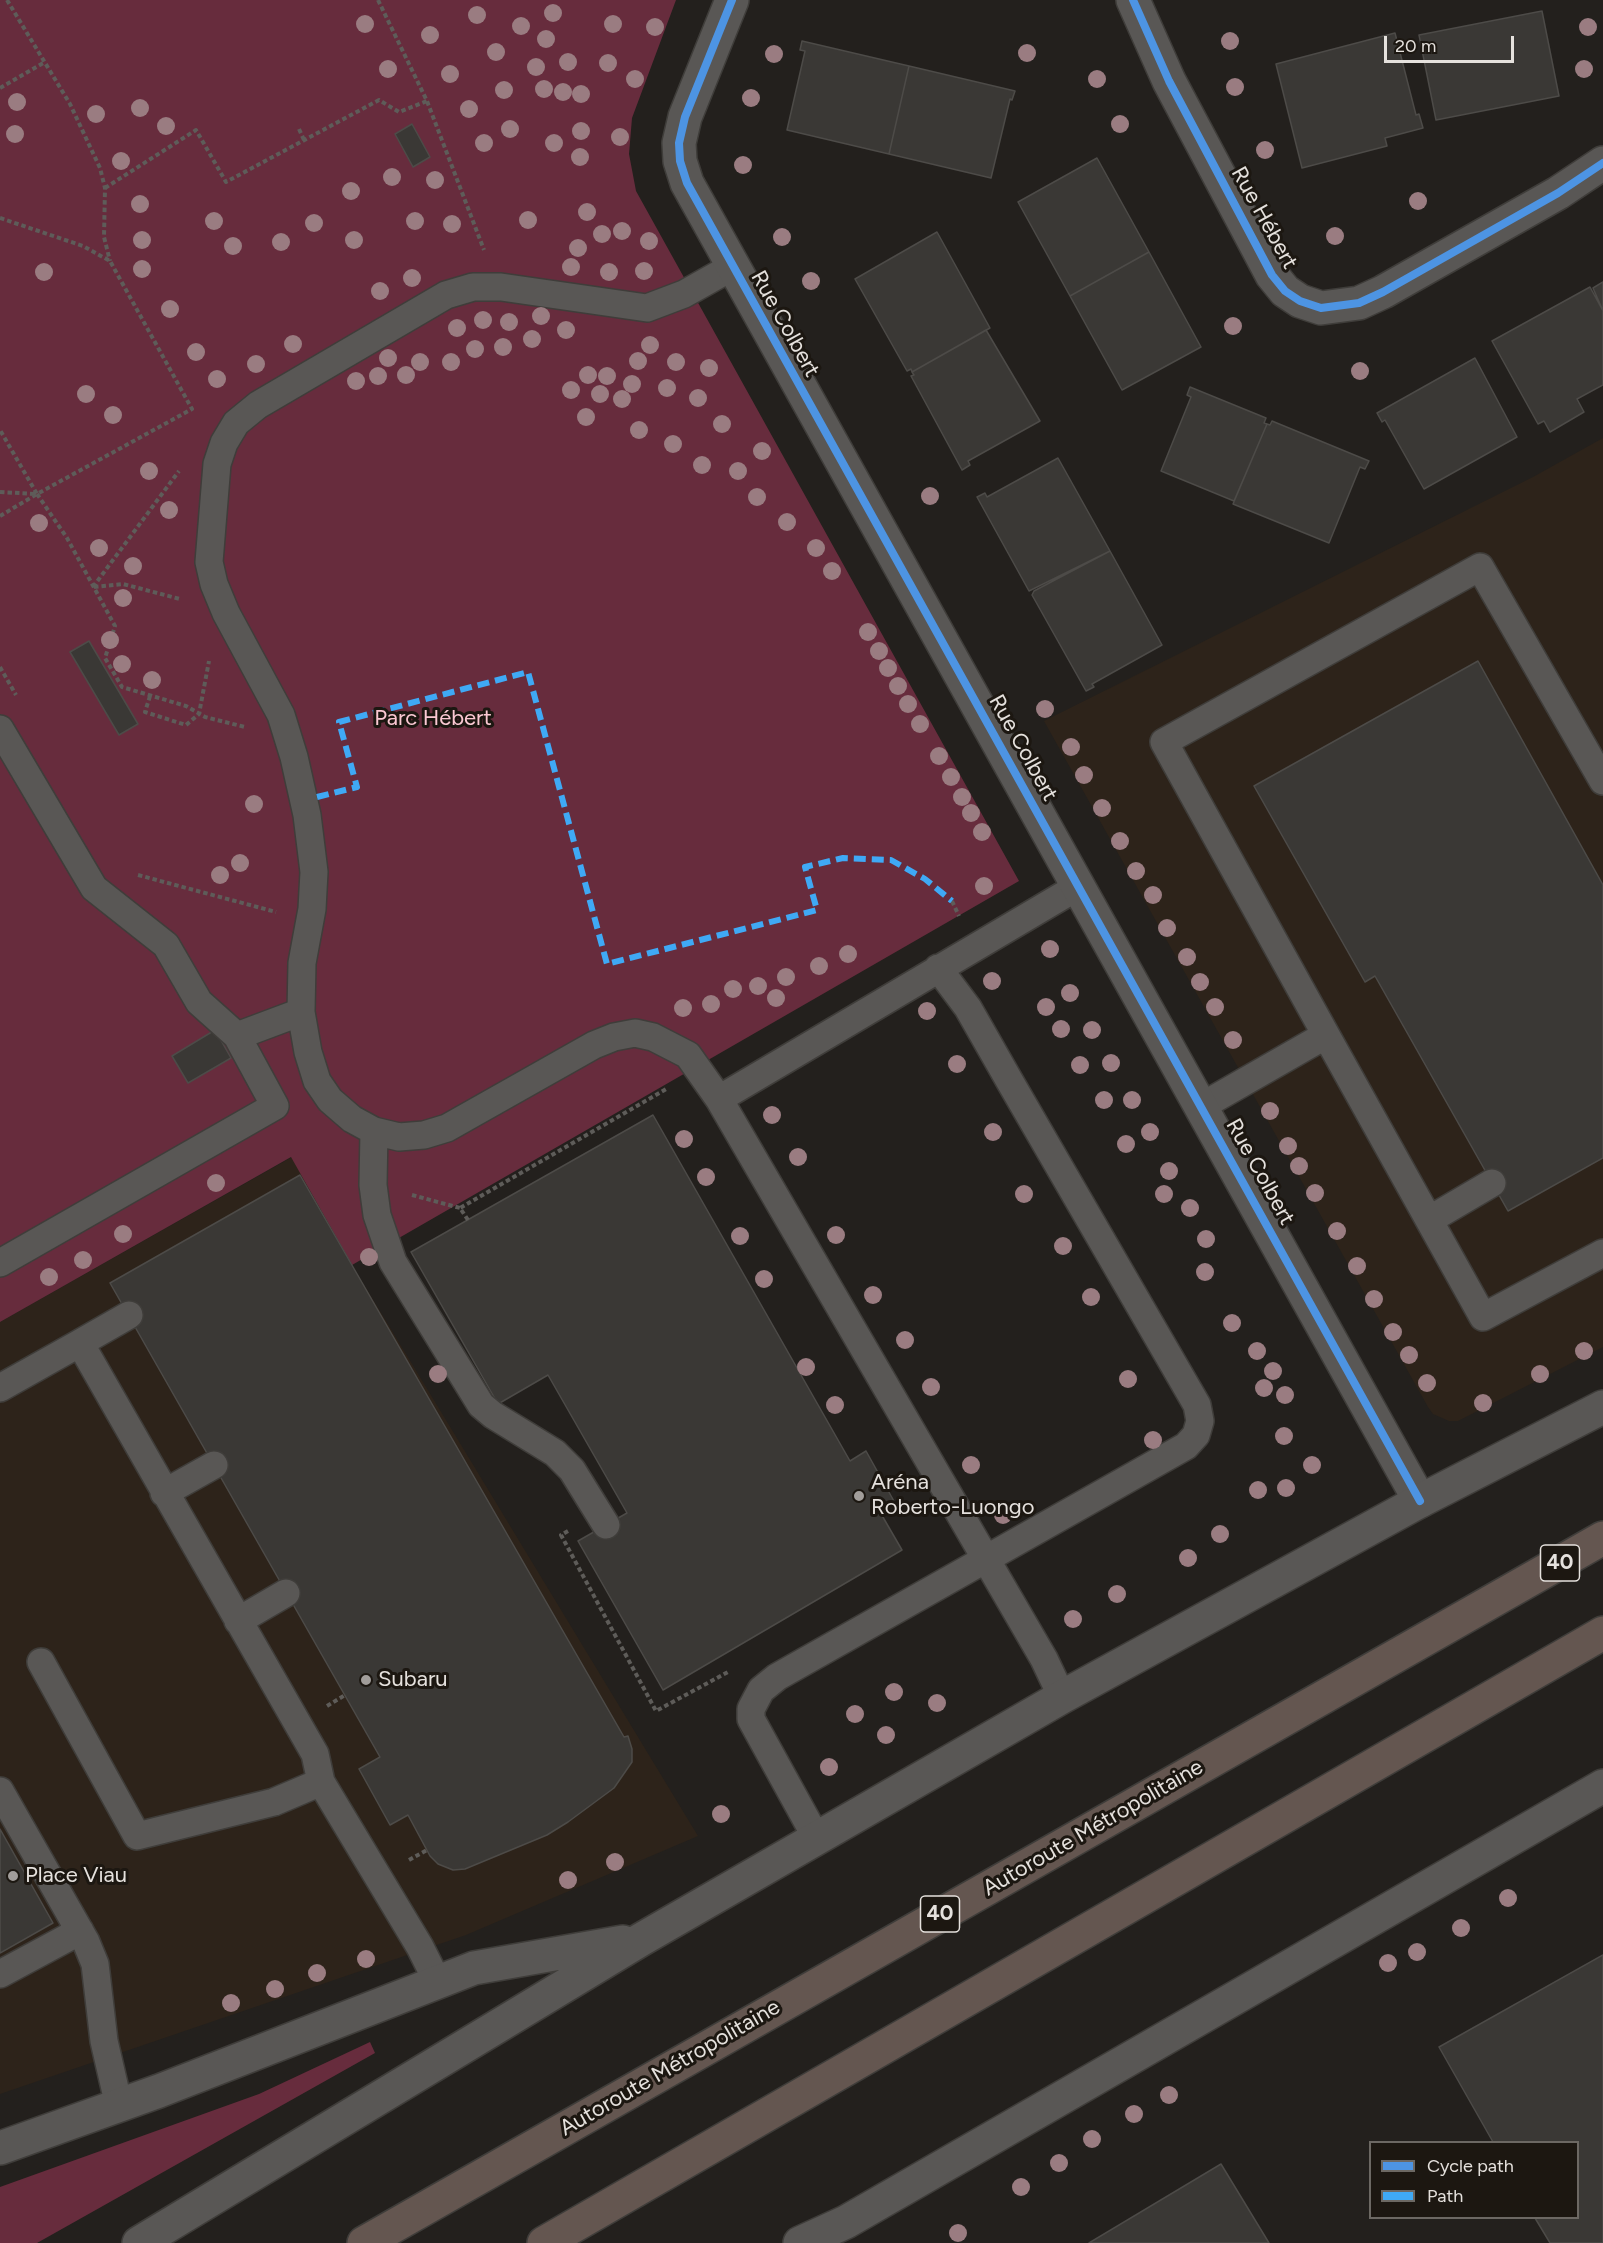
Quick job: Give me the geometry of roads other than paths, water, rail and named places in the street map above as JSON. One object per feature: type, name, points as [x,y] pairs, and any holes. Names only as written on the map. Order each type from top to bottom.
[{"type":"highway","name":"Autoroute Métropolitaine","points":[[364,2243],[1603,1538]]},
{"type":"highway","points":[[544,2243],[1603,1633]]},
{"type":"main road","name":"Rue Colbert","points":[[732,0],[685,117],[678,143],[680,161],[687,183],[1420,1501]]},
{"type":"main road","name":"Rue Hébert","points":[[1133,0],[1169,81],[1272,275],[1285,291],[1300,301],[1321,308],[1359,303],[1558,193],[1603,163]]},
{"type":"main road","points":[[139,2243],[642,1939],[1062,1697],[1420,1501],[1603,1407]]},
{"type":"main road","points":[[800,2243],[836,2232],[1603,1786]]},
{"type":"main road","points":[[0,2148],[119,2106],[474,1968],[642,1939]]},
{"type":"lane","points":[[732,267],[684,294],[647,308],[501,287],[473,287],[447,295],[258,405],[236,423],[224,443],[217,464],[209,562],[214,584],[226,613],[281,715],[294,757],[307,815],[314,872],[312,909],[302,963],[301,1012],[308,1052],[317,1081],[330,1100],[352,1119],[374,1131],[399,1137],[424,1135],[447,1128],[594,1045],[635,1033],[653,1037],[688,1056],[719,1099],[1044,1659],[1062,1697]]},
{"type":"lane","points":[[1603,781],[1480,567],[1164,742],[1483,1317],[1603,1252]]},
{"type":"lane","points":[[0,729],[94,888],[166,945],[199,1002],[237,1036],[275,1106],[0,1263]]},
{"type":"lane","points":[[719,1099],[1079,886]]},
{"type":"lane","points":[[817,1839],[751,1719],[754,1699],[760,1690],[777,1677],[1186,1446],[1196,1435],[1200,1421],[1197,1406],[1015,1089],[968,1008],[938,968]]},
{"type":"lane","points":[[237,1036],[301,1012]]},
{"type":"lane","points":[[1202,1106],[1326,1035]]},
{"type":"lane","points":[[374,1131],[373,1185],[377,1215],[393,1262],[481,1405],[493,1415],[555,1453],[572,1470],[606,1525]]},
{"type":"lane","points":[[1429,1220],[1492,1183]]},
{"type":"lane","points":[[0,1388],[129,1315]]},
{"type":"lane","points":[[80,1343],[315,1754],[321,1782],[420,1947],[438,1983]]},
{"type":"lane","points":[[165,1493],[214,1465]]},
{"type":"lane","points":[[238,1621],[286,1593]]},
{"type":"lane","points":[[40,1662],[137,1836],[274,1802],[321,1782]]},
{"type":"lane","points":[[0,1791],[80,1931],[95,1964],[104,2041],[119,2106]]},
{"type":"lane","points":[[0,1974],[80,1931]]},
{"type":"place","name":"Aréna Roberto-Luongo","points":[[859,1496]]},
{"type":"place","name":"Subaru","points":[[366,1680]]},
{"type":"place","name":"Place Viau","points":[[13,1876]]},
{"type":"park label","name":"Parc Hébert","points":[[433,719]]}]
